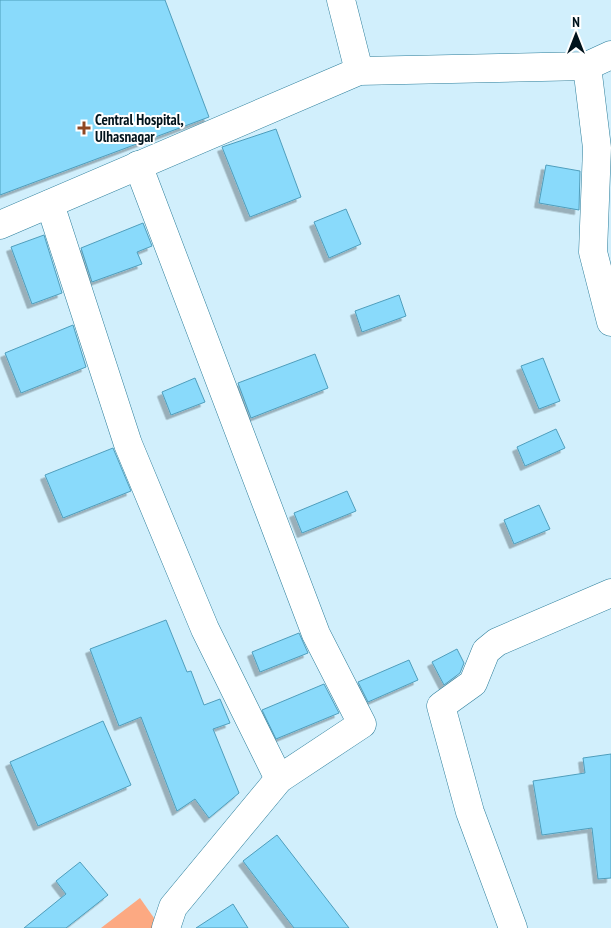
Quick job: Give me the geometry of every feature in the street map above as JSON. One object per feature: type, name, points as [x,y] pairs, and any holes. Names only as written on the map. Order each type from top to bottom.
[{"type":"street","points":[[341,0],[359,71]]},
{"type":"street","points":[[0,225],[359,71],[600,76],[592,252],[611,322]]},
{"type":"street","points":[[138,165],[316,634],[362,724],[279,779],[173,908],[166,928]]},
{"type":"street","points":[[50,204],[128,444],[205,629],[279,779]]},
{"type":"street","points":[[513,928],[470,812],[441,706],[473,683],[486,651],[497,642],[611,593]]},
{"type":"shaded area","points":[[140,898],[161,928],[101,928]]},
{"type":"building","name":"Central Hospital, Ulhasnagar","points":[[0,0],[165,0],[209,117],[0,195]]},
{"type":"building","points":[[276,129],[301,197],[250,217],[222,147]]},
{"type":"building","points":[[546,165],[580,171],[579,210],[539,203]]},
{"type":"building","points":[[346,209],[361,244],[329,258],[314,222]]},
{"type":"building","points":[[143,223],[152,246],[137,252],[142,264],[92,282],[81,248]]},
{"type":"building","points":[[44,235],[62,293],[32,304],[11,247]]},
{"type":"building","points":[[399,295],[406,316],[362,332],[355,311]]},
{"type":"building","points":[[73,325],[86,367],[21,393],[5,353]]},
{"type":"building","points":[[315,354],[328,388],[251,418],[238,383]]},
{"type":"building","points":[[543,358],[560,401],[539,409],[521,366]]},
{"type":"building","points":[[195,378],[205,402],[171,415],[162,392]]},
{"type":"building","points":[[556,429],[565,448],[525,466],[517,447]]},
{"type":"building","points":[[113,448],[131,491],[63,518],[45,475]]},
{"type":"building","points":[[347,491],[356,511],[302,533],[294,513]]},
{"type":"building","points":[[539,505],[550,529],[514,544],[504,520]]},
{"type":"building","points":[[166,620],[187,672],[191,671],[204,705],[220,699],[230,723],[213,729],[239,793],[209,818],[195,799],[177,811],[141,717],[119,726],[90,649]]},
{"type":"building","points":[[299,633],[308,653],[260,672],[252,652]]},
{"type":"building","points":[[457,649],[464,663],[460,673],[444,685],[432,662]]},
{"type":"building","points":[[409,660],[418,680],[368,702],[358,682]]},
{"type":"building","points":[[324,684],[339,713],[276,739],[262,710]]},
{"type":"building","points":[[103,721],[131,785],[38,826],[10,762]]},
{"type":"building","points":[[611,754],[611,878],[598,879],[592,828],[542,835],[533,781],[585,773],[583,758]]},
{"type":"building","points":[[277,835],[349,928],[294,928],[243,861]]},
{"type":"building","points":[[80,862],[108,895],[66,928],[24,928],[66,894],[56,881]]},
{"type":"building","points":[[233,904],[248,928],[196,928]]},
{"type":"place","name":"Central Hospital, Ulhasnagar","points":[[84,128]]}]
